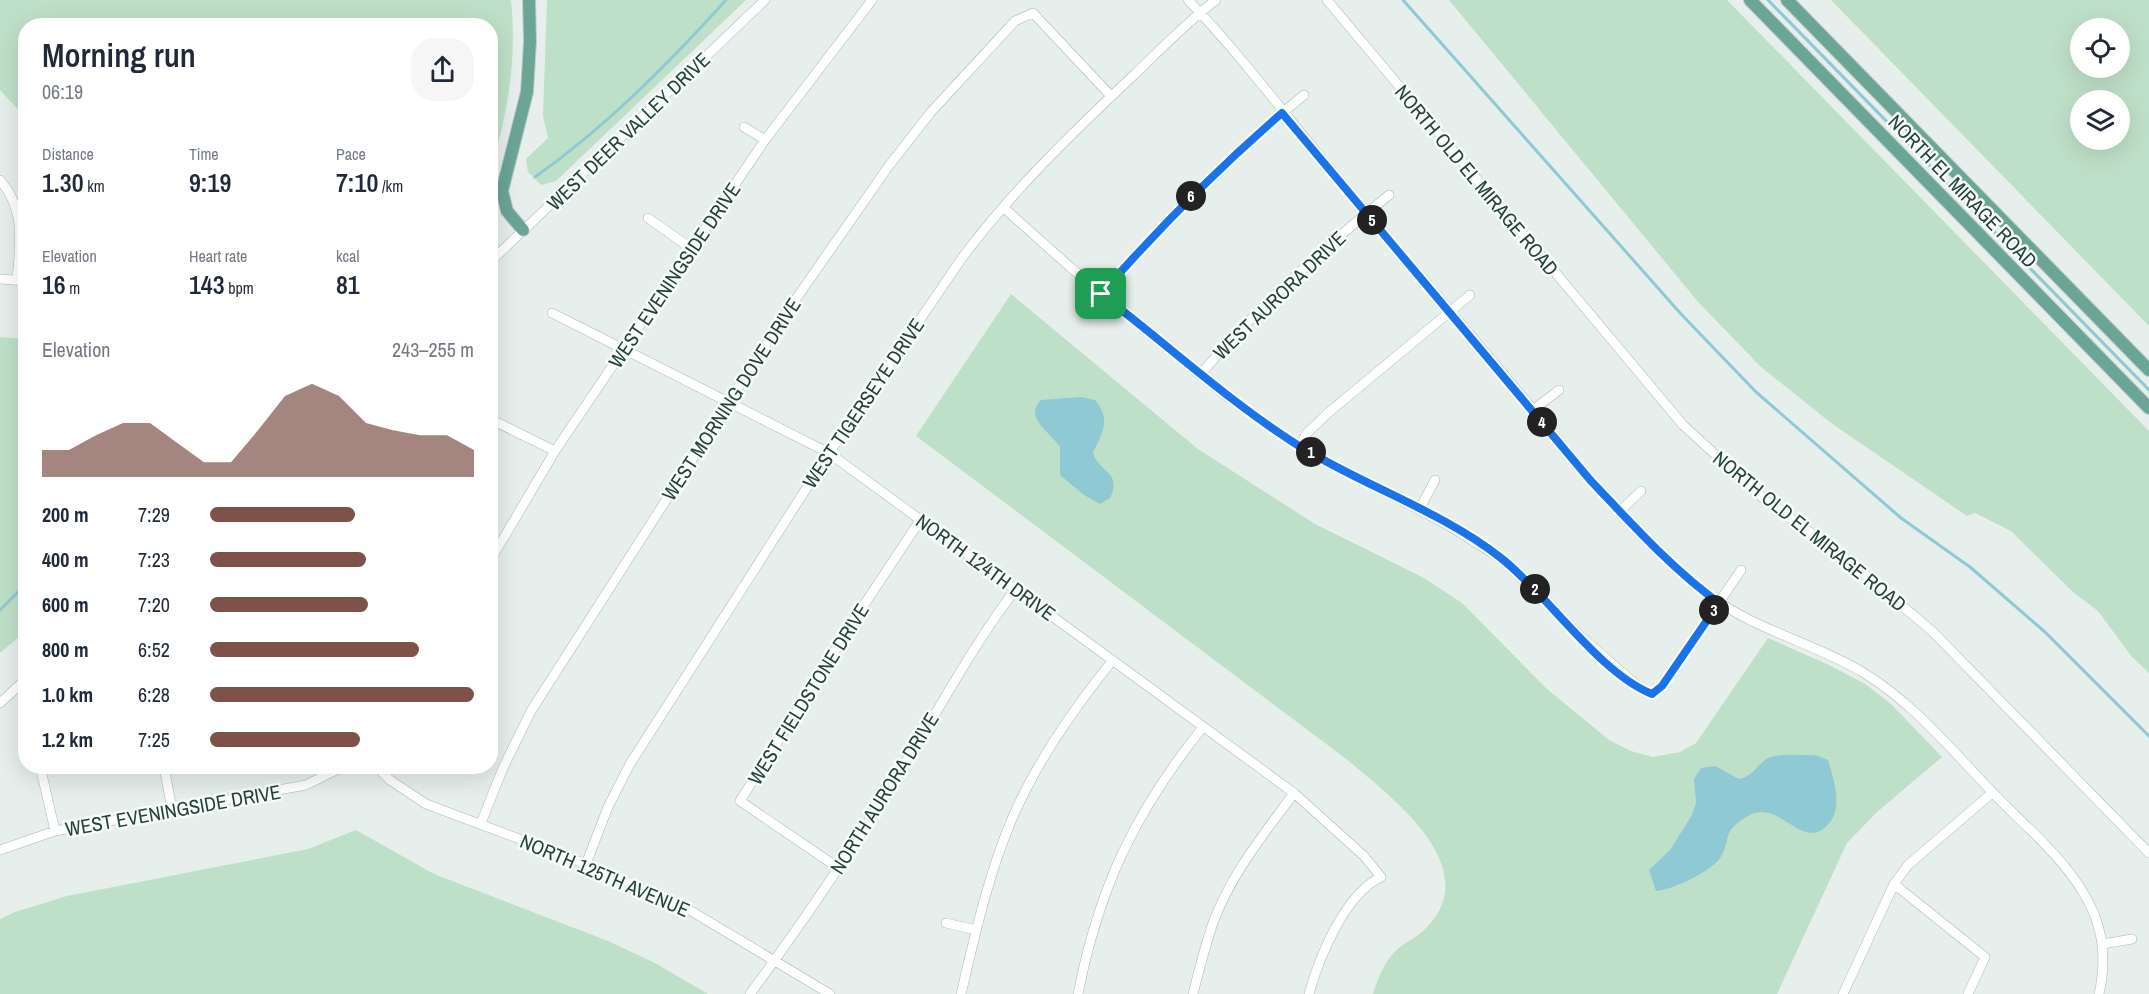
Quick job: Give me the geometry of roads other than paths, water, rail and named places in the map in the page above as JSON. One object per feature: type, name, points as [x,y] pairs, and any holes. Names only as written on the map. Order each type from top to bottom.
[{"type":"main road","points":[[523,230],[507,211],[502,191],[526,92],[530,41],[529,0]]},
{"type":"main road","name":"NORTH EL MIRAGE ROAD","points":[[1750,0],[2149,408]]},
{"type":"main road","name":"NORTH EL MIRAGE ROAD","points":[[1787,0],[2149,370]]},
{"type":"street","name":"WEST DEER VALLEY DRIVE","points":[[498,254],[765,0]]},
{"type":"street","name":"WEST EVENINGSIDE DRIVE","points":[[498,548],[555,452],[765,140],[872,0]]},
{"type":"street","points":[[1188,0],[1620,512],[1687,577],[1719,603],[1759,625],[1832,656],[1875,680],[1916,714],[2059,858],[2084,893],[2096,919],[2103,944],[2103,976],[2099,994]]},
{"type":"street","name":"WEST TIGERSEYE DRIVE","points":[[586,864],[608,807],[630,764],[829,453],[962,258],[1004,208],[1111,96],[1200,12],[1216,0]]},
{"type":"street","name":"NORTH OLD EL MIRAGE ROAD","points":[[1327,0],[1683,425],[1764,499],[1847,559],[1934,632],[2149,853]]},
{"type":"street","name":"WEST MORNING DOVE DRIVE","points":[[481,823],[503,768],[531,711],[728,401],[895,158],[965,72],[1015,21],[1033,13],[1111,96]]},
{"type":"street","points":[[1101,294],[1168,218],[1237,152],[1304,96]]},
{"type":"street","points":[[744,127],[765,140]]},
{"type":"street","points":[[0,180],[12,197],[18,214]]},
{"type":"street","name":"WEST AURORA DRIVE","points":[[1200,375],[1246,323],[1286,283],[1389,195]]},
{"type":"street","points":[[1004,208],[1101,294],[1200,375],[1300,447],[1481,543],[1503,560],[1610,665],[1642,690],[1652,694],[1662,686],[1741,570]]},
{"type":"street","points":[[648,218],[692,249]]},
{"type":"street","points":[[0,279],[18,280]]},
{"type":"street","points":[[1300,447],[1306,434],[1328,413],[1470,295]]},
{"type":"street","name":"NORTH 124TH DRIVE","points":[[552,313],[829,453],[1294,793],[1364,856],[1381,878],[1366,885],[1333,933],[1316,968],[1309,994]]},
{"type":"street","points":[[1533,410],[1559,390]]},
{"type":"street","points":[[498,423],[555,452]]},
{"type":"street","points":[[1419,510],[1435,480]]},
{"type":"street","points":[[1620,512],[1641,491]]},
{"type":"street","name":"WEST FIELDSTONE DRIVE","points":[[837,867],[740,801],[921,519]]},
{"type":"street","name":"NORTH AURORA DRIVE","points":[[750,994],[774,962],[904,765],[987,626],[1015,590]]},
{"type":"street","points":[[961,994],[988,882],[1012,819],[1030,782],[1071,713],[1112,661]]},
{"type":"street","points":[[0,704],[18,687]]},
{"type":"street","points":[[1078,994],[1103,894],[1129,834],[1163,779],[1203,727]]},
{"type":"street","points":[[42,774],[55,831]]},
{"type":"street","points":[[165,774],[172,810]]},
{"type":"street","name":"WEST EVENINGSIDE DRIVE","points":[[0,850],[55,831],[306,786],[329,774]]},
{"type":"street","name":"NORTH 125TH AVENUE","points":[[384,774],[426,804],[586,864],[681,905],[830,994]]},
{"type":"street","points":[[1193,994],[1214,922],[1228,890],[1252,850],[1294,793]]},
{"type":"street","points":[[1843,994],[1894,884],[1908,865],[1992,793]]},
{"type":"street","points":[[1894,884],[1985,957],[1968,994]]},
{"type":"street","points":[[946,923],[976,930]]},
{"type":"street","points":[[2103,944],[2132,939]]},
{"type":"water","points":[[1081,397],[1095,400],[1103,413],[1104,426],[1093,452],[1114,482],[1110,498],[1100,504],[1084,495],[1060,475],[1060,447],[1040,425],[1035,413],[1036,406],[1041,400]]},
{"type":"water","points":[[1815,755],[1828,760],[1836,800],[1834,815],[1820,831],[1811,833],[1801,831],[1772,814],[1761,812],[1750,815],[1730,831],[1720,858],[1708,869],[1690,879],[1656,891],[1649,870],[1670,850],[1692,815],[1696,803],[1694,779],[1701,768],[1715,766],[1739,779],[1747,776],[1771,757]]},
{"type":"waterway","points":[[535,177],[587,137],[635,94],[726,0]]},
{"type":"waterway","points":[[1403,0],[1681,314],[1756,392],[1901,518],[1970,567],[2045,632],[2149,736]]},
{"type":"waterway","points":[[1768,0],[2149,390]]},
{"type":"waterway","points":[[0,610],[18,592]]}]
